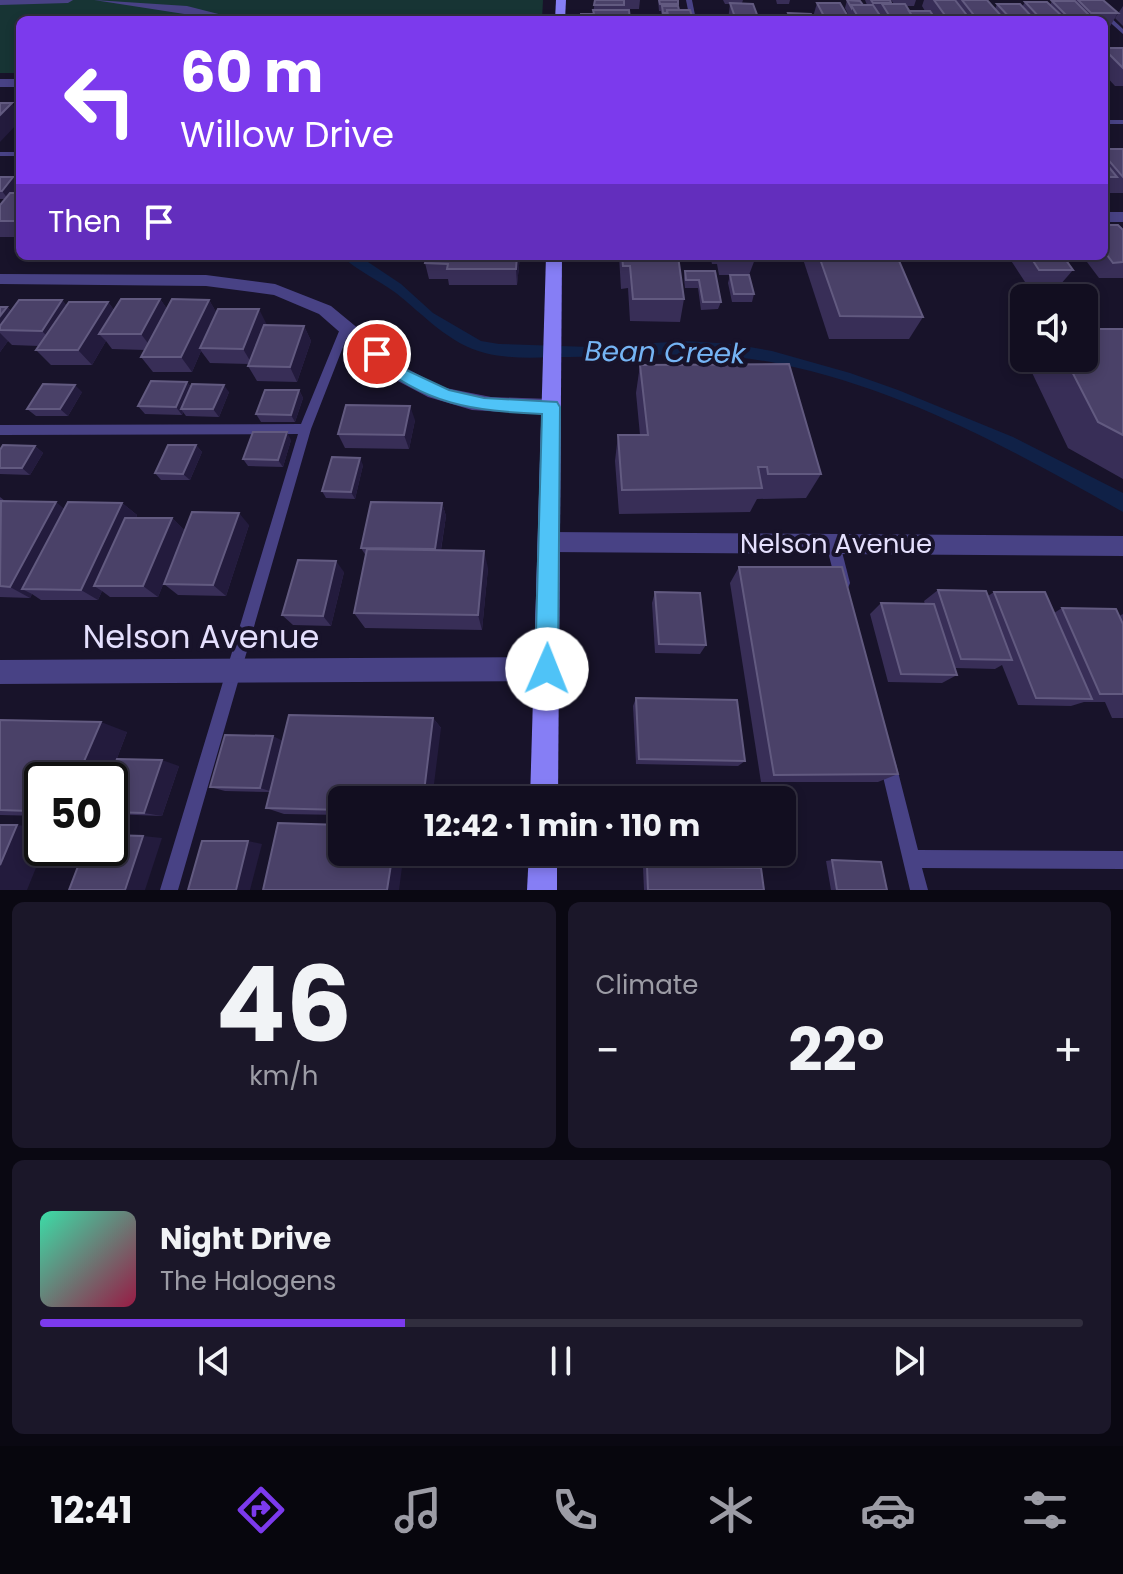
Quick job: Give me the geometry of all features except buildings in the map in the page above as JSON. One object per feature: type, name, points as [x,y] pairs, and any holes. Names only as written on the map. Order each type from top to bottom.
[{"type":"main road","points":[[544,786],[554,260]]},
{"type":"main road","points":[[542,890],[543,866]]},
{"type":"street","points":[[0,2],[68,0]]},
{"type":"street","points":[[99,0],[222,16]]},
{"type":"street","points":[[215,14],[226,4]]},
{"type":"street","points":[[0,279],[240,283],[294,294],[347,324],[392,368],[429,390],[476,404],[551,396]]},
{"type":"street","name":"Nelson Avenue","points":[[549,542],[1123,546]]},
{"type":"street","name":"Nelson Avenue","points":[[0,672],[547,669]]},
{"type":"lane","points":[[1088,0],[1106,16]]},
{"type":"lane","points":[[1108,18],[1123,32]]},
{"type":"lane","points":[[169,890],[305,429],[347,324]]},
{"type":"lane","points":[[0,430],[305,429]]},
{"type":"lane","points":[[833,544],[848,604]]},
{"type":"lane","points":[[885,754],[919,890]]},
{"type":"lane","points":[[911,859],[1123,860]]},
{"type":"green space","points":[[0,0],[543,0],[542,16],[16,16],[16,73],[0,73]]},
{"type":"water","name":"Bean Creek","points":[[346,260],[365,260],[401,284],[433,313],[481,341],[590,347],[686,341],[732,344],[772,351],[850,373],[1013,437],[1123,493],[1123,512],[957,424],[871,389],[826,375],[727,356],[675,354],[527,358],[506,357],[472,349],[448,336],[396,293]]},
{"type":"route","points":[[377,354],[400,374],[429,390],[464,402],[551,407],[547,669]]}]
